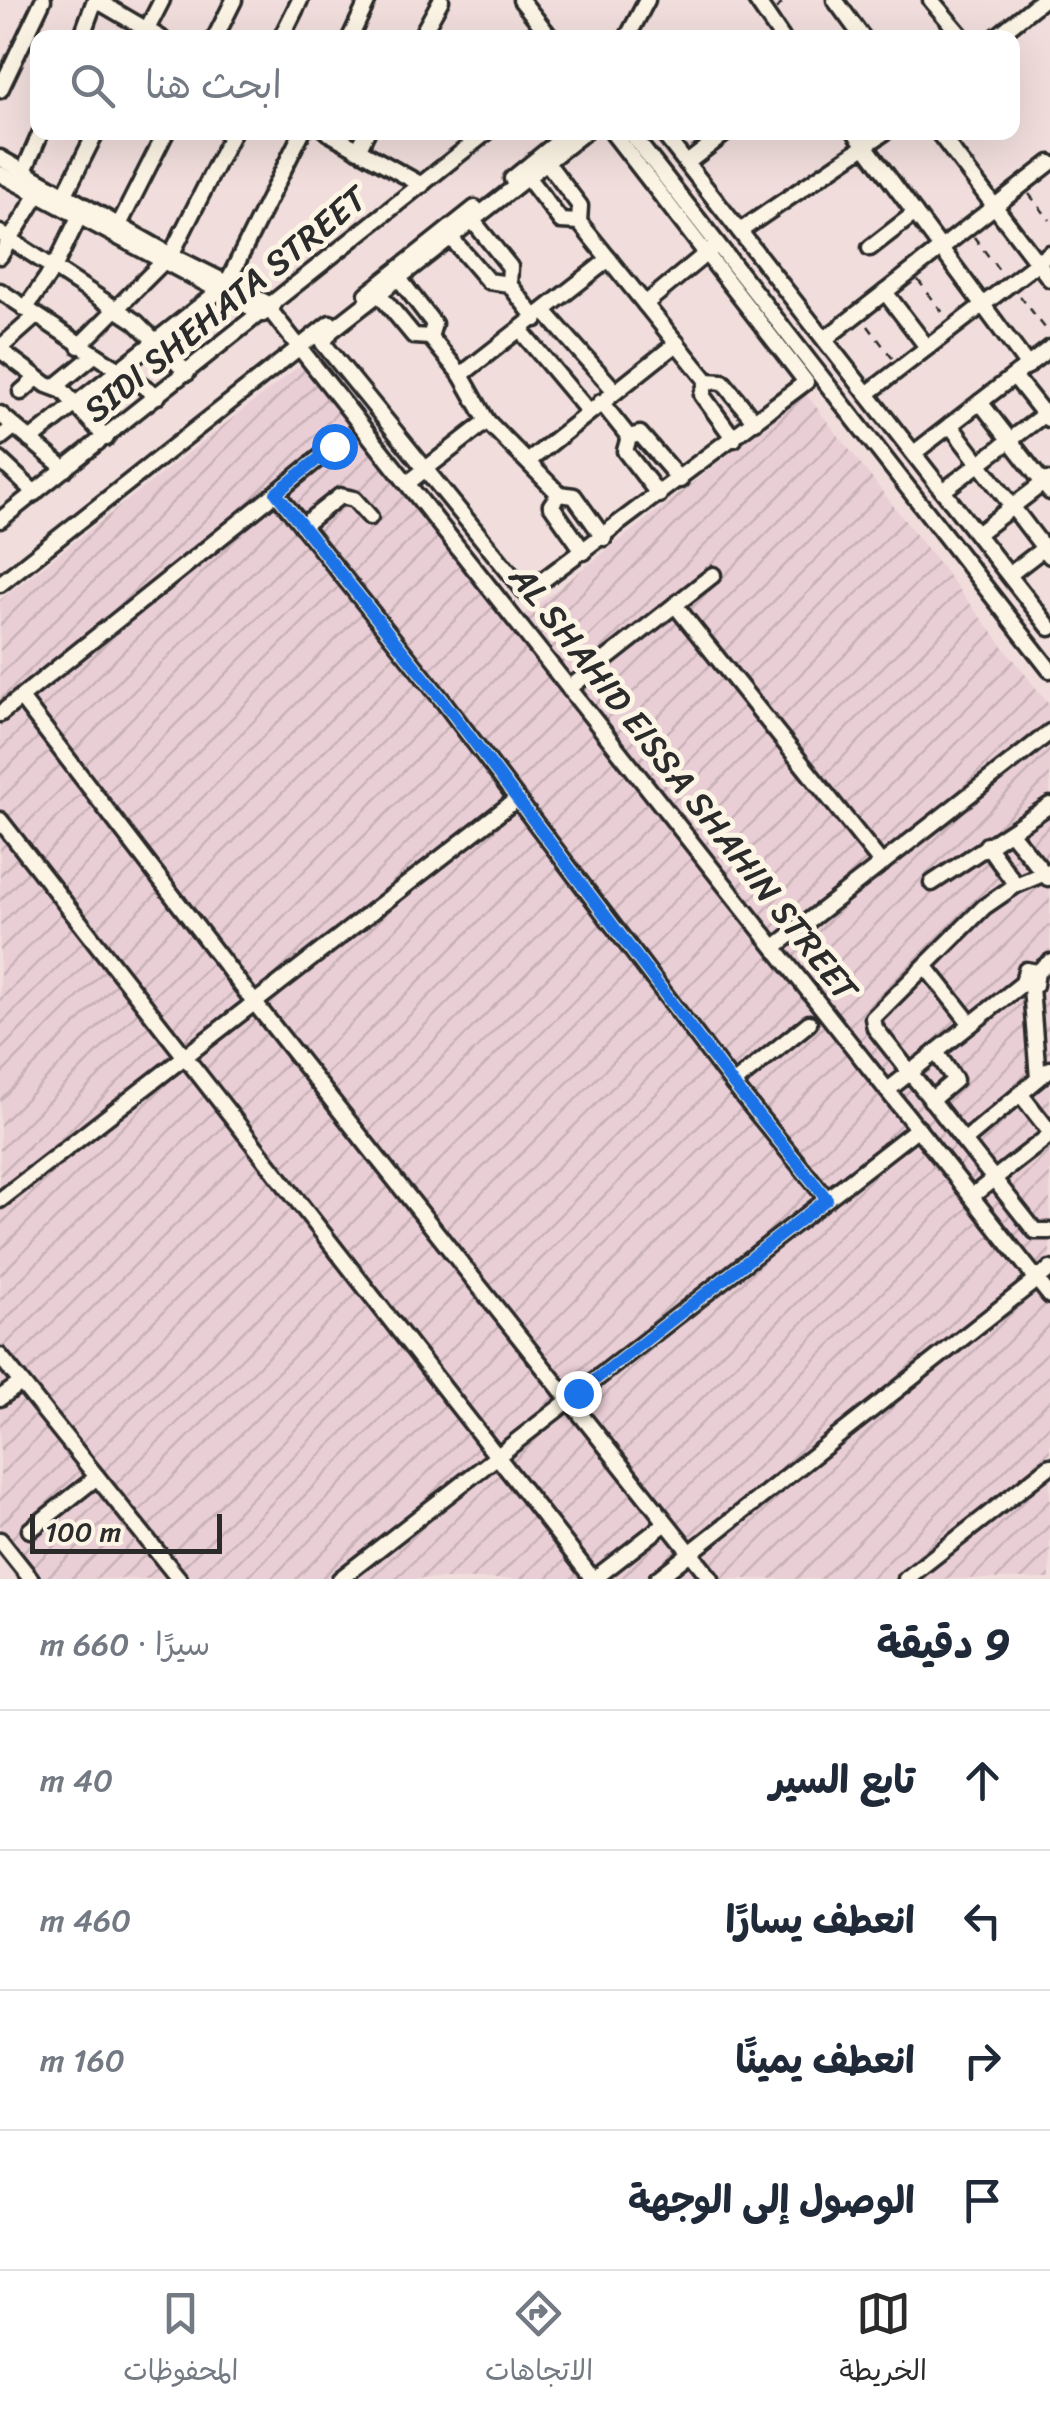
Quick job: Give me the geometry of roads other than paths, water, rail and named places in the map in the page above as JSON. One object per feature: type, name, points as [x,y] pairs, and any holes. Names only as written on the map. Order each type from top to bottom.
[{"type":"street","points":[[0,90],[44,0]]},
{"type":"street","points":[[84,30],[95,0],[142,30]]},
{"type":"street","points":[[152,30],[162,0]]},
{"type":"street","points":[[219,30],[234,0]]},
{"type":"street","points":[[285,30],[300,0]]},
{"type":"street","points":[[354,30],[368,0]]},
{"type":"street","points":[[424,30],[441,0]]},
{"type":"street","points":[[520,0],[544,30]]},
{"type":"street","points":[[630,30],[647,0]]},
{"type":"street","points":[[756,0],[777,30]]},
{"type":"street","points":[[835,0],[857,30]]},
{"type":"street","points":[[931,0],[956,30]]},
{"type":"street","points":[[1005,30],[1042,0]]},
{"type":"street","points":[[24,172],[38,140]]},
{"type":"street","points":[[65,194],[92,140]]},
{"type":"street","points":[[119,224],[162,140]]},
{"type":"street","points":[[79,346],[167,258],[229,140]]},
{"type":"street","points":[[30,440],[224,286],[298,140]]},
{"type":"street","points":[[341,140],[422,185]]},
{"type":"street","points":[[358,150],[364,140]]},
{"type":"street","name":"SIDI SHEHATA STREET","points":[[2,516],[268,310],[477,140]]},
{"type":"street","points":[[0,584],[301,346],[416,261],[560,140]]},
{"type":"street","points":[[576,140],[452,238],[416,261],[401,280],[331,331],[323,344],[522,592],[534,591],[805,386],[805,376],[636,140]]},
{"type":"street","points":[[619,140],[713,249],[1050,670]]},
{"type":"street","points":[[668,140],[1047,620]]},
{"type":"street","points":[[687,164],[717,140]]},
{"type":"street","points":[[861,140],[938,250],[1028,366]]},
{"type":"street","points":[[740,232],[874,140]]},
{"type":"street","points":[[944,140],[992,208],[1044,258],[1050,279]]},
{"type":"street","points":[[0,158],[119,224],[167,258]]},
{"type":"street","points":[[548,164],[580,206],[579,222],[708,381],[723,382],[755,422]]},
{"type":"street","points":[[825,338],[1049,164]]},
{"type":"street","points":[[0,174],[268,310]]},
{"type":"street","points":[[528,178],[561,221],[579,222]]},
{"type":"street","points":[[0,256],[6,237],[38,194]]},
{"type":"street","points":[[870,248],[915,213]]},
{"type":"street","points":[[79,217],[31,312],[0,349],[55,387],[106,438]]},
{"type":"street","points":[[473,221],[510,267],[508,284]]},
{"type":"street","points":[[6,237],[119,310],[156,340],[187,374]]},
{"type":"street","points":[[452,238],[488,281],[508,284],[616,391]]},
{"type":"street","points":[[646,304],[713,249]]},
{"type":"street","points":[[867,394],[1044,258]]},
{"type":"street","points":[[461,375],[609,259]]},
{"type":"street","points":[[401,280],[434,324],[430,337]]},
{"type":"street","points":[[0,291],[158,396]]},
{"type":"street","points":[[885,292],[927,348]]},
{"type":"street","points":[[380,295],[414,336],[430,337],[461,375],[487,421],[530,460],[559,494],[574,496],[604,538]]},
{"type":"street","name":"AL SHAHID EISSA SHAHIN STREET","points":[[268,310],[301,346],[572,686],[1050,1296]]},
{"type":"street","points":[[521,330],[595,407],[629,436]]},
{"type":"street","points":[[530,460],[677,344]]},
{"type":"street","points":[[914,453],[1050,349]]},
{"type":"street","points":[[55,387],[93,356]]},
{"type":"street","points":[[943,491],[1048,415],[1014,376]]},
{"type":"street","points":[[21,392],[38,378]]},
{"type":"street","points":[[708,381],[702,395],[734,439]]},
{"type":"street","points":[[976,534],[1048,484],[980,402]]},
{"type":"street","points":[[0,414],[65,469]]},
{"type":"street","points":[[408,482],[487,421]]},
{"type":"street","points":[[950,425],[1048,549],[1008,575]]},
{"type":"street","points":[[0,438],[14,427]]},
{"type":"street","points":[[629,436],[640,434],[649,439],[680,480]]},
{"type":"street","points":[[629,436],[625,451],[658,496]]},
{"type":"street","points":[[0,714],[334,446]]},
{"type":"street","points":[[0,460],[35,493]]},
{"type":"street","points":[[276,493],[517,799],[733,1084],[827,1199]]},
{"type":"street","points":[[559,494],[551,505],[584,552]]},
{"type":"street","points":[[302,526],[340,496],[354,498],[370,518]]},
{"type":"street","points":[[572,686],[713,574]]},
{"type":"street","points":[[674,605],[882,864]]},
{"type":"street","points":[[21,698],[254,1002],[710,1579]]},
{"type":"street","points":[[775,947],[1050,732]]},
{"type":"street","points":[[0,1200],[517,799]]},
{"type":"street","points":[[932,883],[1050,805]]},
{"type":"street","points":[[0,820],[594,1579],[666,1523]]},
{"type":"street","points":[[1010,833],[1048,875],[1016,885],[953,933],[926,967],[872,1018],[875,1028],[1035,1231],[1050,1231]]},
{"type":"street","points":[[988,845],[1016,885]]},
{"type":"street","points":[[964,1141],[1044,1074],[1034,980],[1015,956]]},
{"type":"street","points":[[888,1090],[1034,980],[1050,962]]},
{"type":"street","points":[[926,967],[971,1024]]},
{"type":"street","points":[[733,1084],[809,1023]]},
{"type":"street","points":[[931,1100],[955,1080],[936,1052]]},
{"type":"street","points":[[972,1196],[1050,1133],[1022,1096]]},
{"type":"street","points":[[340,1579],[918,1128]]},
{"type":"street","points":[[656,1579],[1050,1269]]},
{"type":"street","points":[[0,1356],[179,1579]]},
{"type":"street","points":[[0,1398],[21,1383]]},
{"type":"street","points":[[906,1579],[1050,1466]]},
{"type":"street","points":[[30,1530],[97,1477]]},
{"type":"street","points":[[0,1540],[20,1568]]},
{"type":"street","points":[[0,1548],[20,1568]]}]
